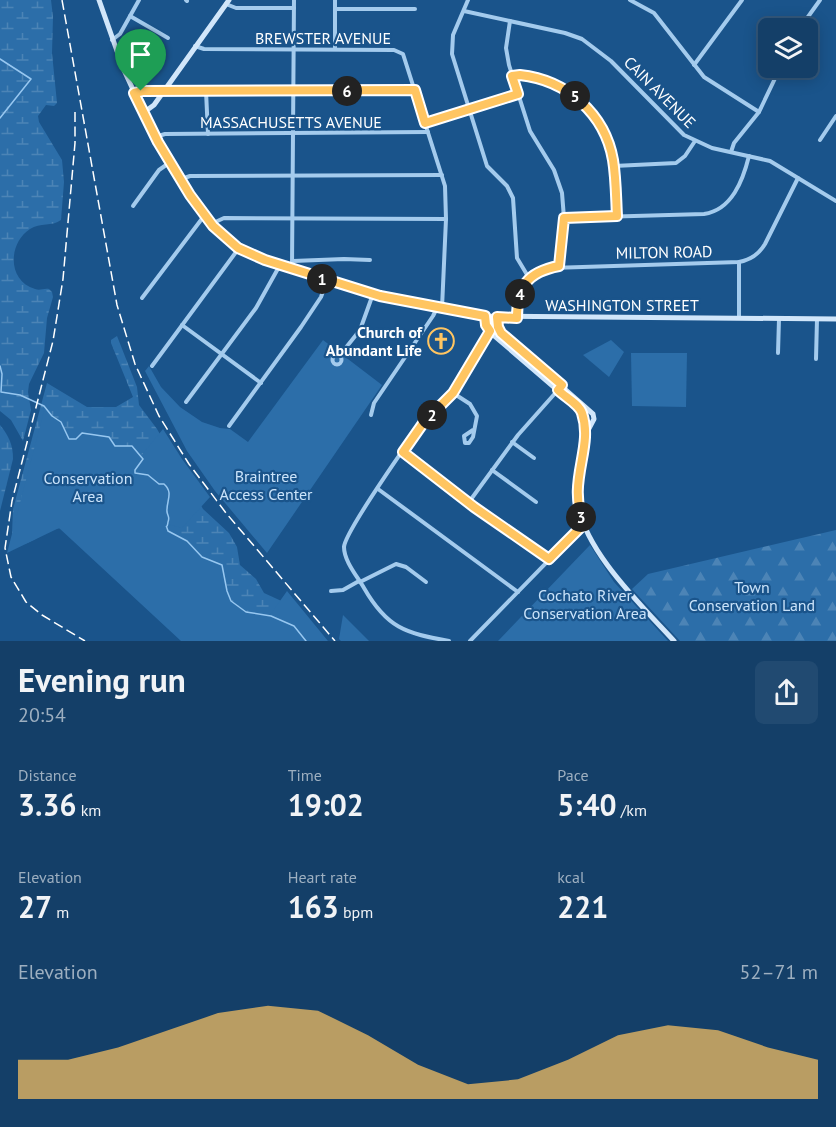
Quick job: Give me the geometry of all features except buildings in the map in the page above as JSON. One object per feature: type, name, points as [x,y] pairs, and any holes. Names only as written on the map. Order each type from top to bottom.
[{"type":"main road","name":"WASHINGTON STREET","points":[[99,0],[111,41],[134,93],[179,180],[211,224],[238,248],[255,257],[373,294],[485,316],[836,319]]},
{"type":"main road","points":[[143,113],[153,107],[227,2]]},
{"type":"main road","points":[[485,316],[486,325],[490,331],[592,413],[595,418],[585,438]]},
{"type":"main road","points":[[497,317],[498,327],[503,335],[579,409],[583,419],[585,438],[577,492],[578,506],[584,524],[595,546],[616,576],[674,641]]},
{"type":"main road","points":[[583,419],[587,412],[592,413]]},
{"type":"main road","points":[[583,419],[588,424],[593,421]]},
{"type":"street","points":[[111,41],[119,35],[139,0]]},
{"type":"street","points":[[291,269],[294,177],[294,0]]},
{"type":"street","points":[[335,0],[335,50]]},
{"type":"street","points":[[468,0],[453,35],[452,48],[487,166],[507,186],[513,198],[517,258],[529,278],[521,291],[517,318]]},
{"type":"street","points":[[630,0],[654,14],[694,65],[711,82],[759,112]]},
{"type":"street","points":[[694,65],[742,0]]},
{"type":"street","points":[[808,18],[820,0]]},
{"type":"street","points":[[227,2],[236,8],[294,8]]},
{"type":"street","points":[[335,9],[415,9]]},
{"type":"street","name":"CAIN AVENUE","points":[[464,11],[565,33],[588,42],[619,68],[679,131],[695,141],[770,161],[836,201]]},
{"type":"street","points":[[130,16],[168,38]]},
{"type":"street","points":[[510,21],[506,48],[512,76],[532,134],[558,180],[563,197],[564,218],[559,266]]},
{"type":"street","name":"BREWSTER AVENUE","points":[[195,46],[204,49],[394,50],[402,52],[442,175],[445,191],[446,219],[439,308]]},
{"type":"street","points":[[512,76],[543,80],[561,88],[594,115],[611,152],[617,216]]},
{"type":"street","points":[[731,152],[736,141],[759,112],[775,78]]},
{"type":"street","points":[[134,93],[415,90]]},
{"type":"street","points":[[206,91],[208,134]]},
{"type":"street","points":[[425,123],[518,94]]},
{"type":"street","points":[[820,140],[836,116]]},
{"type":"street","name":"MASSACHUSETTS AVENUE","points":[[156,137],[165,134],[428,132]]},
{"type":"street","points":[[614,166],[676,163],[685,156],[695,141]]},
{"type":"street","points":[[564,218],[704,214],[716,211],[727,204],[731,198],[749,156]]},
{"type":"street","points":[[133,206],[158,172],[169,163]]},
{"type":"street","points":[[179,180],[190,176],[442,175]]},
{"type":"street","points":[[739,319],[739,262],[751,258],[763,247],[798,178]]},
{"type":"street","points":[[142,298],[204,216]]},
{"type":"street","points":[[211,224],[224,218],[446,219]]},
{"type":"street","points":[[152,366],[238,248]]},
{"type":"street","points":[[293,261],[370,260]]},
{"type":"street","name":"MILTON ROAD","points":[[529,278],[544,270],[559,266],[739,262]]},
{"type":"street","points":[[186,402],[258,304],[280,265]]},
{"type":"street","points":[[229,426],[308,318],[321,297],[327,280]]},
{"type":"street","points":[[340,355],[361,328],[373,294]]},
{"type":"street","points":[[371,415],[375,400],[439,308]]},
{"type":"street","points":[[778,353],[779,319]]},
{"type":"street","points":[[816,359],[817,319]]},
{"type":"street","points":[[182,325],[261,383]]},
{"type":"street","points":[[448,641],[410,632],[393,624],[378,610],[345,555],[345,541],[354,524],[424,422],[453,393],[490,331]]},
{"type":"street","points":[[469,502],[512,442],[560,388]]},
{"type":"street","points":[[453,393],[475,411],[478,421],[473,430]]},
{"type":"street","points":[[512,442],[534,458]]},
{"type":"street","points":[[403,452],[549,559]]},
{"type":"street","points":[[492,470],[536,502]]},
{"type":"street","points":[[378,489],[518,592]]},
{"type":"street","points":[[470,641],[584,524]]},
{"type":"street","points":[[331,591],[343,590],[396,564],[408,568],[426,582]]},
{"type":"green space","points":[[0,0],[51,0],[52,53],[57,103],[54,106],[46,105],[38,116],[39,122],[62,160],[64,182],[61,220],[30,229],[23,235],[15,252],[15,270],[19,278],[26,285],[35,289],[49,289],[53,297],[47,318],[44,353],[29,384],[31,410],[23,441],[11,420],[0,411]]},
{"type":"green space","name":"Conservation Area","points":[[117,336],[137,387],[139,405],[157,429],[203,509],[229,533],[237,547],[240,565],[256,579],[264,593],[288,604],[299,614],[193,641],[64,528],[54,530],[24,544],[12,534],[13,509],[47,383],[87,407],[116,407],[133,397],[111,343],[111,340]]},
{"type":"green space","name":"Braintree Access Center","points":[[323,340],[382,385],[267,553],[215,491],[187,451],[145,371],[149,366],[161,387],[180,407],[202,422],[230,429],[248,442]]},
{"type":"green space","points":[[611,340],[624,352],[609,377],[583,355]]},
{"type":"green space","points":[[631,353],[687,353],[686,407],[632,406]]},
{"type":"green space","name":"Conservation Area","points":[[45,407],[61,422],[69,439],[76,439],[82,433],[109,437],[115,446],[132,446],[141,456],[163,429],[210,497],[182,528],[167,524],[168,531],[187,541],[202,557],[222,565],[231,601],[245,612],[270,615],[287,591],[328,641],[181,641],[59,528],[7,553]]},
{"type":"green space","points":[[0,425],[10,441],[13,459],[0,511]]},
{"type":"green space","name":"Town Conservation Land","points":[[836,530],[836,641],[680,641],[632,589],[648,574]]},
{"type":"green space","name":"Cochato River Conservation Area","points":[[590,545],[614,582],[668,641],[498,641]]},
{"type":"green space","points":[[343,615],[369,641],[341,641],[339,639]]},
{"type":"waterway","points":[[0,59],[31,79],[0,118]]},
{"type":"waterway","points":[[0,366],[1,392],[20,395],[44,406],[61,422],[69,439],[76,439],[82,433],[109,437],[115,446],[132,446],[143,459],[135,473],[148,475],[159,484],[164,484],[169,491],[167,508],[169,519],[166,527],[168,531],[187,541],[202,557],[222,565],[231,601],[246,612],[271,616],[294,626],[306,641]]},
{"type":"railway","points":[[62,0],[117,305],[135,364],[159,416],[189,464],[226,513],[335,641]]},
{"type":"railway","points":[[75,112],[75,143],[63,279],[53,341],[12,501],[5,548],[11,577],[26,602],[42,615],[85,641]]},
{"type":"place","name":"Church of Abundant Life","points":[[441,341]]},
{"type":"route","points":[[520,75],[558,86],[588,109],[602,129],[614,163],[617,216],[564,218],[559,266],[541,271],[524,283],[517,306],[517,318],[497,317],[501,333],[562,385],[558,390],[582,414],[585,435],[577,492],[578,506],[584,524],[549,559],[474,507],[403,452],[422,424],[448,400],[454,391],[490,331],[486,325],[485,316],[380,296],[265,260],[238,248],[211,224],[179,180],[134,93],[141,91],[415,90],[425,123],[518,94],[512,76],[520,75]]}]
